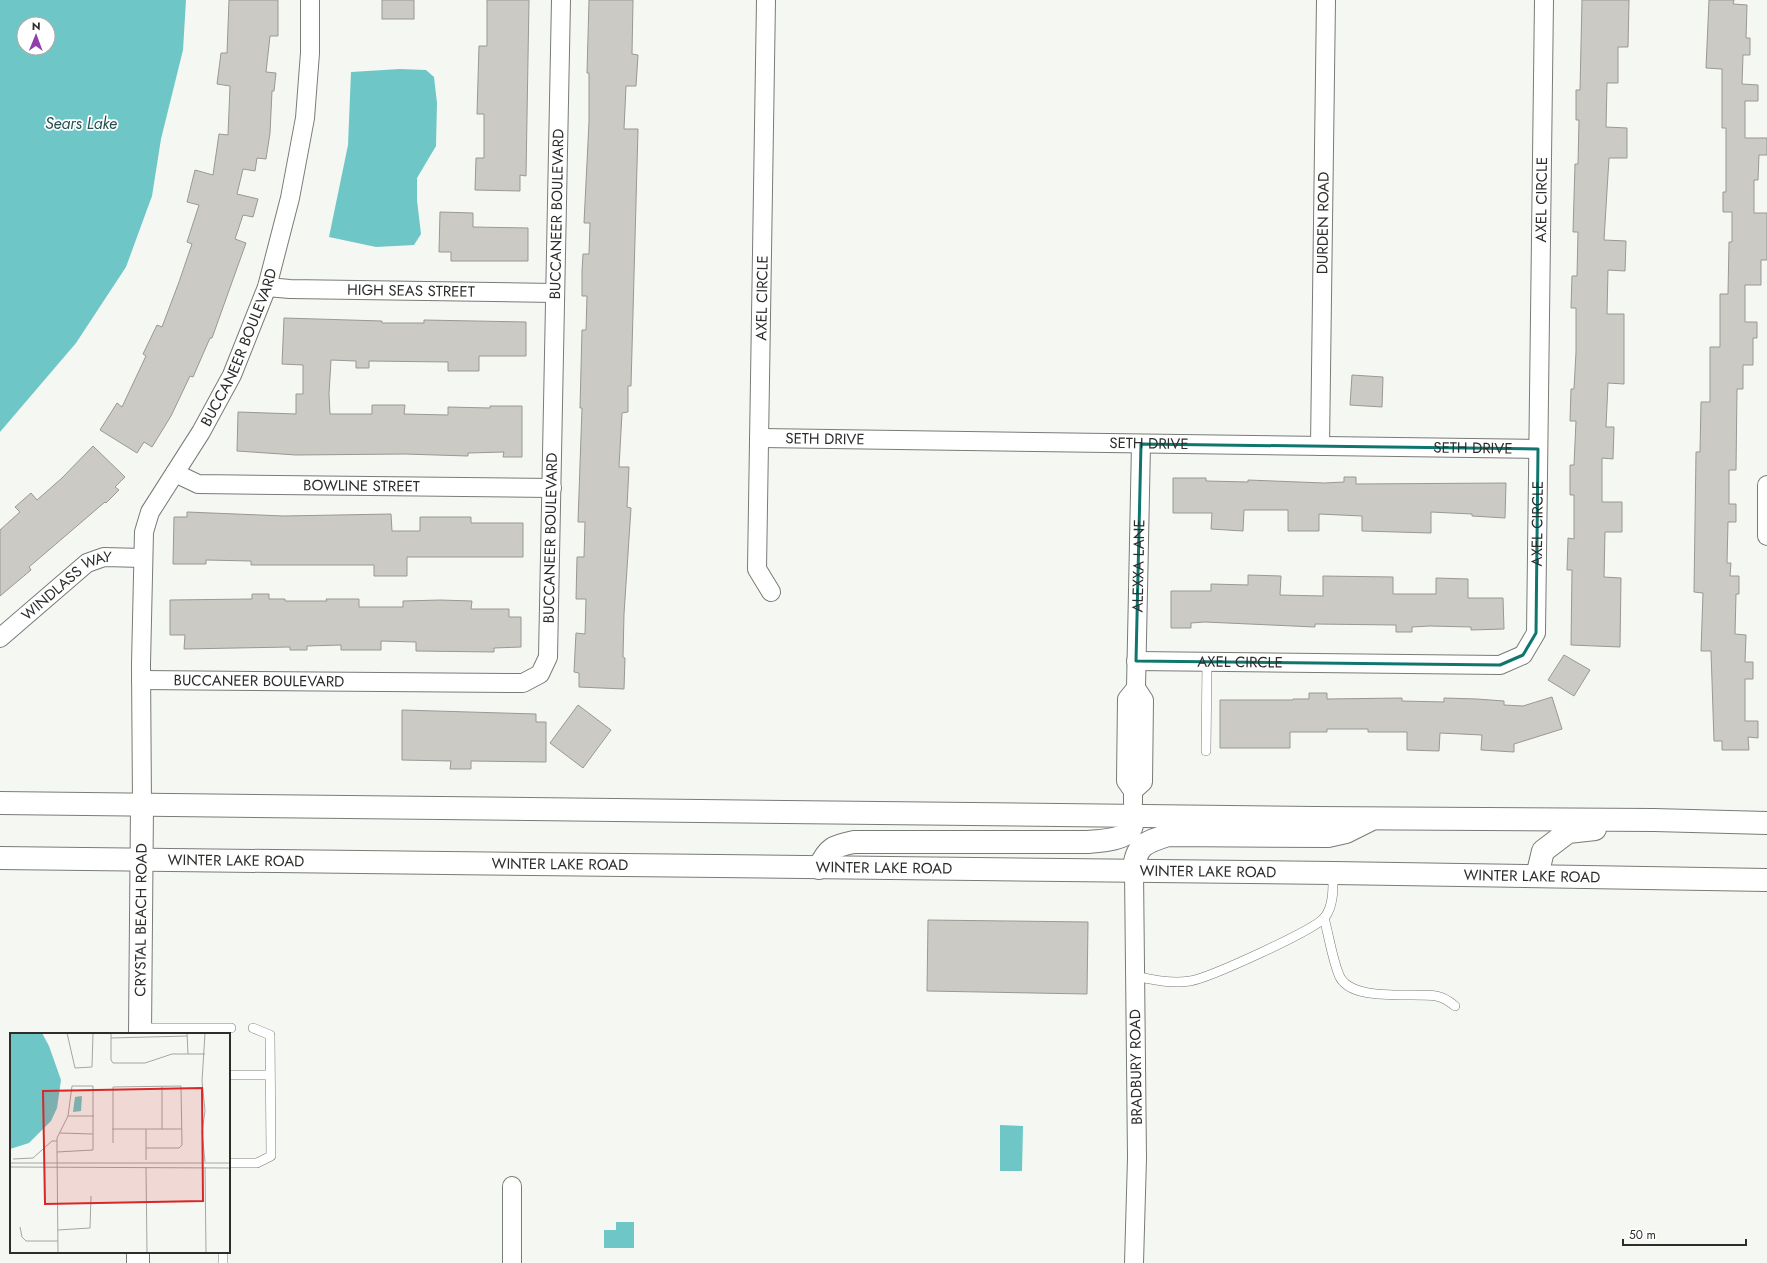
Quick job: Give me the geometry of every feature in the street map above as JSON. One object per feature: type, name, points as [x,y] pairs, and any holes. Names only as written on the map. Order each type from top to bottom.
[{"type":"main road","points":[[0,803],[1133,816],[1374,817],[1767,823]]},
{"type":"main road","name":"CRYSTAL BEACH ROAD","points":[[140,1031],[142,805]]},
{"type":"main road","points":[[819,868],[825,854],[837,845],[854,842],[1080,842],[1114,839],[1128,833],[1131,828],[1133,816]]},
{"type":"main road","points":[[1134,871],[1135,856],[1138,850],[1145,844],[1168,835],[1328,836],[1346,832],[1374,817]]},
{"type":"main road","points":[[1537,876],[1543,851],[1568,832],[1612,826],[1724,822]]},
{"type":"main road","name":"WINTER LAKE ROAD","points":[[0,858],[1333,873],[1767,880]]},
{"type":"street","name":"BUCCANEER BOULEVARD","points":[[142,805],[141,680],[144,532],[150,512],[201,432],[232,375],[267,287],[290,198],[305,118],[310,53],[310,0]]},
{"type":"street","name":"BUCCANEER BOULEVARD","points":[[141,680],[523,683],[540,674],[548,657],[561,0]]},
{"type":"street","name":"AXEL CIRCLE","points":[[766,0],[757,569],[771,592]]},
{"type":"street","name":"DURDEN ROAD","points":[[1320,446],[1326,0]]},
{"type":"street","name":"AXEL CIRCLE","points":[[1136,661],[1500,665],[1523,655],[1536,633],[1544,0]]},
{"type":"street","name":"HIGH SEAS STREET","points":[[267,287],[290,289],[555,293]]},
{"type":"street","name":"SETH DRIVE","points":[[759,438],[1538,449]]},
{"type":"street","name":"ALEXXA LANE","points":[[1133,816],[1133,791],[1143,782],[1144,700],[1136,688],[1141,444]]},
{"type":"street","name":"BOWLINE STREET","points":[[175,473],[198,484],[552,488]]},
{"type":"street","points":[[1767,485],[1767,536]]},
{"type":"street","name":"WINDLASS WAY","points":[[0,638],[87,563],[104,557],[143,558]]},
{"type":"street","name":"BRADBURY ROAD","points":[[1134,871],[1137,1158],[1134,1263]]},
{"type":"street","points":[[512,1186],[512,1263]]},
{"type":"lane","points":[[1206,751],[1207,662]]},
{"type":"lane","points":[[1135,976],[1167,982],[1191,981],[1243,961],[1313,927],[1324,918],[1331,907],[1333,873]]},
{"type":"lane","points":[[1324,918],[1339,975],[1345,984],[1372,993],[1436,996],[1447,999],[1455,1006]]},
{"type":"lane","points":[[140,1031],[231,1028]]},
{"type":"lane","points":[[230,1163],[257,1163],[271,1156],[270,1035],[253,1028]]},
{"type":"lane","points":[[230,1075],[270,1075]]},
{"type":"lane","points":[[223,1253],[224,1263]]},
{"type":"highlighted area","points":[[1141,444],[1538,449],[1536,633],[1523,655],[1500,665],[1136,661]]},
{"type":"water","name":"Sears Lake","points":[[0,0],[186,0],[183,50],[161,139],[152,196],[126,267],[76,343],[0,432]]},
{"type":"water","points":[[400,69],[426,70],[434,77],[437,103],[436,146],[417,178],[417,200],[421,234],[414,245],[376,247],[329,237],[348,145],[351,72]]},
{"type":"water","points":[[1000,1125],[1023,1126],[1022,1171],[1000,1171]]},
{"type":"water","points":[[616,1222],[634,1222],[634,1248],[604,1248],[604,1230],[616,1230]]},
{"type":"building","points":[[229,0],[278,0],[278,36],[270,36],[266,72],[276,73],[274,91],[272,91],[270,133],[266,159],[257,158],[255,171],[243,169],[237,194],[258,199],[253,217],[243,215],[235,239],[246,243],[212,338],[210,338],[193,377],[190,376],[171,416],[152,447],[144,442],[137,453],[100,430],[117,403],[122,407],[146,356],[143,354],[157,325],[162,327],[179,282],[192,244],[187,242],[199,205],[187,202],[195,170],[213,175],[219,134],[228,135],[230,86],[217,84],[221,53],[227,53]]},
{"type":"building","points":[[382,0],[414,0],[414,19],[382,19]]},
{"type":"building","points":[[487,0],[529,0],[526,176],[520,175],[520,191],[475,190],[476,158],[484,158],[484,114],[477,114],[479,46],[487,46]]},
{"type":"building","points":[[589,0],[633,0],[632,54],[638,55],[636,86],[626,86],[624,129],[638,129],[631,386],[628,386],[628,412],[622,413],[619,467],[629,467],[627,507],[631,508],[624,614],[624,689],[579,687],[579,673],[574,672],[576,633],[585,634],[586,599],[576,599],[577,557],[584,557],[585,522],[578,522],[582,408],[580,408],[582,330],[586,330],[587,296],[582,296],[582,271],[583,254],[589,254],[590,223],[584,223],[589,122],[589,73],[587,73]]},
{"type":"building","points":[[1582,0],[1629,0],[1628,47],[1618,47],[1618,83],[1607,83],[1606,127],[1627,128],[1627,158],[1609,158],[1604,240],[1626,241],[1625,271],[1608,270],[1607,314],[1624,314],[1624,384],[1608,383],[1606,427],[1614,427],[1613,459],[1602,458],[1602,502],[1622,502],[1622,532],[1605,532],[1604,577],[1621,578],[1620,647],[1571,645],[1572,570],[1567,570],[1568,538],[1574,539],[1574,495],[1570,495],[1570,465],[1574,465],[1576,421],[1570,421],[1571,389],[1574,389],[1576,352],[1576,308],[1571,308],[1572,276],[1577,276],[1578,232],[1573,232],[1575,164],[1578,164],[1579,120],[1576,120],[1576,90],[1580,90]]},
{"type":"building","points":[[1709,0],[1734,0],[1733,4],[1747,5],[1746,38],[1750,38],[1750,55],[1743,55],[1742,84],[1758,85],[1758,101],[1745,101],[1745,138],[1767,138],[1767,155],[1759,155],[1758,180],[1754,180],[1754,213],[1767,213],[1767,260],[1761,260],[1761,285],[1745,285],[1745,322],[1757,322],[1757,338],[1753,338],[1753,365],[1743,365],[1743,389],[1737,389],[1736,470],[1729,470],[1729,504],[1736,504],[1736,522],[1728,522],[1727,563],[1731,563],[1730,576],[1739,576],[1739,594],[1736,594],[1735,634],[1746,635],[1745,662],[1753,662],[1753,679],[1745,679],[1745,721],[1758,721],[1758,738],[1748,737],[1749,750],[1722,750],[1722,741],[1714,741],[1711,651],[1701,651],[1703,593],[1694,592],[1696,452],[1700,452],[1701,402],[1710,402],[1710,347],[1720,347],[1720,294],[1728,294],[1729,242],[1732,242],[1732,212],[1723,212],[1723,192],[1726,192],[1726,128],[1722,128],[1722,69],[1706,68]]},
{"type":"building","points":[[440,212],[473,213],[473,227],[528,228],[528,261],[451,261],[451,252],[439,252]]},
{"type":"building","points":[[284,318],[382,321],[382,323],[424,323],[424,320],[526,322],[526,356],[479,356],[479,371],[448,371],[448,362],[369,361],[369,368],[356,368],[356,361],[331,360],[329,394],[330,414],[372,414],[372,405],[405,405],[404,414],[448,415],[448,407],[490,408],[490,406],[522,406],[522,457],[503,457],[504,452],[468,453],[468,456],[404,454],[296,455],[237,451],[238,412],[296,414],[296,394],[303,394],[303,365],[282,364]]},
{"type":"building","points":[[1352,375],[1383,377],[1382,407],[1350,405]]},
{"type":"building","points":[[93,446],[125,477],[115,487],[119,490],[106,503],[105,502],[29,567],[31,570],[0,596],[0,530],[20,512],[15,507],[31,493],[37,500],[62,478]]},
{"type":"building","points":[[1344,477],[1356,477],[1356,484],[1506,483],[1505,518],[1472,516],[1472,514],[1431,512],[1431,533],[1362,531],[1362,516],[1319,514],[1319,531],[1288,531],[1288,510],[1244,510],[1243,531],[1211,529],[1212,513],[1173,513],[1173,478],[1206,478],[1206,481],[1248,482],[1248,480],[1324,483],[1344,482]]},
{"type":"building","points":[[187,512],[284,516],[391,514],[392,531],[420,531],[420,517],[471,517],[471,523],[523,523],[523,557],[407,557],[407,576],[374,576],[374,565],[251,565],[251,561],[206,560],[206,564],[173,564],[174,517],[187,517]]},
{"type":"building","points":[[1248,575],[1281,576],[1280,595],[1323,596],[1323,576],[1393,577],[1393,594],[1436,594],[1436,578],[1468,579],[1468,598],[1503,598],[1504,629],[1471,630],[1471,627],[1430,626],[1412,627],[1412,632],[1396,632],[1396,625],[1315,624],[1315,627],[1205,622],[1191,623],[1191,628],[1171,628],[1171,591],[1211,591],[1211,584],[1248,585]]},
{"type":"building","points":[[252,594],[269,594],[269,599],[285,599],[285,601],[359,599],[359,607],[403,607],[403,601],[472,601],[471,609],[509,609],[509,617],[521,617],[521,647],[494,648],[494,652],[416,651],[416,642],[381,641],[381,650],[341,650],[341,645],[307,646],[307,650],[290,650],[290,647],[184,649],[185,635],[170,635],[170,600],[252,599]]},
{"type":"building","points":[[1564,655],[1590,670],[1574,696],[1548,680]]},
{"type":"building","points":[[1309,693],[1327,693],[1327,699],[1402,698],[1402,701],[1444,702],[1444,698],[1477,699],[1504,701],[1504,705],[1523,706],[1552,697],[1562,729],[1514,744],[1514,752],[1481,750],[1482,735],[1440,733],[1439,751],[1407,750],[1407,732],[1368,732],[1368,729],[1327,729],[1327,732],[1290,732],[1290,748],[1220,748],[1220,700],[1309,699]]},
{"type":"building","points":[[578,705],[611,730],[583,768],[550,743]]},
{"type":"building","points":[[402,710],[536,714],[536,722],[546,722],[546,762],[471,761],[471,769],[450,769],[451,761],[402,760]]},
{"type":"building","points":[[928,920],[1088,922],[1087,994],[927,991]]}]
